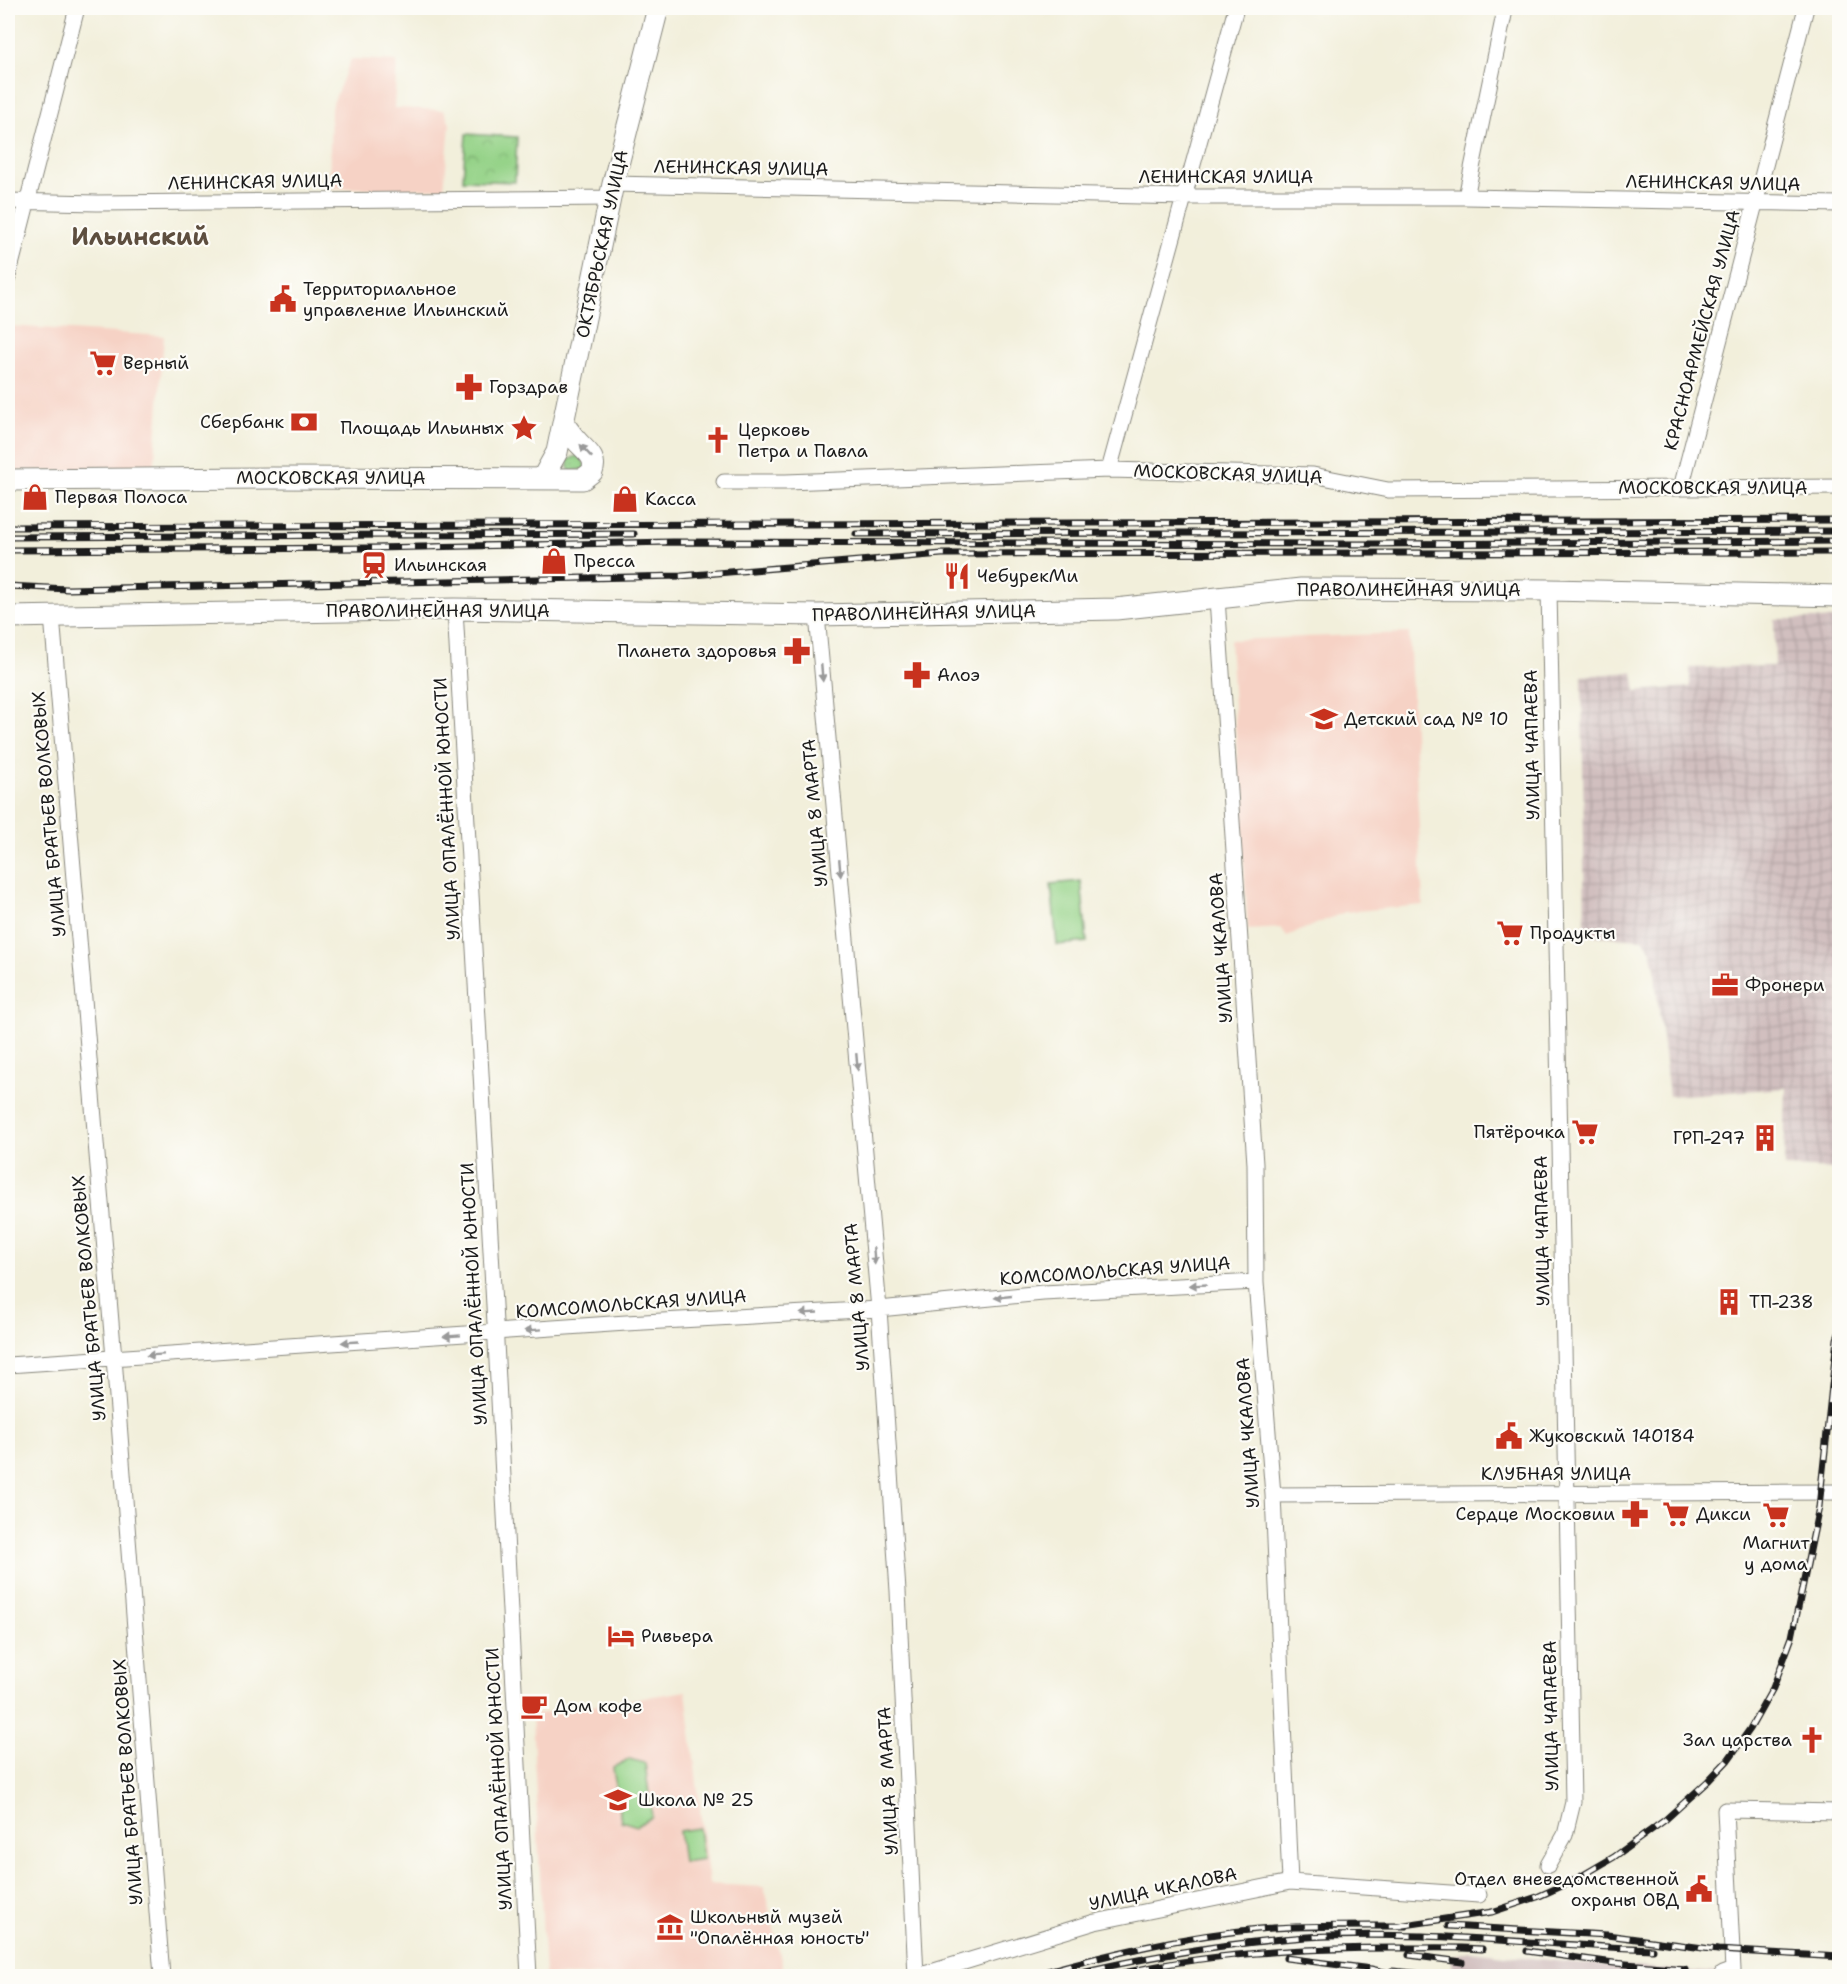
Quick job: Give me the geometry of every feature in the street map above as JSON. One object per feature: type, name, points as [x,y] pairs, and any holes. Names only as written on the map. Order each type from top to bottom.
[{"type":"main road","name":"ОКТЯБРЬСКАЯ УЛИЦА","points":[[542,479],[557,452],[564,424],[612,191],[658,8]]},
{"type":"main road","name":"МОСКОВСКАЯ УЛИЦА","points":[[8,480],[583,479],[588,477],[594,467],[592,455],[564,424]]},
{"type":"main road","name":"ПРАВОЛИНЕЙНАЯ УЛИЦА","points":[[8,617],[455,609],[817,615],[1116,609],[1301,589],[1549,590],[1839,596]]},
{"type":"street","points":[[8,277],[77,8]]},
{"type":"street","points":[[1109,470],[1236,8]]},
{"type":"street","name":"КРАСНОАРМЕЙСКАЯ УЛИЦА","points":[[1681,488],[1806,8]]},
{"type":"street","points":[[1466,197],[1505,10]]},
{"type":"street","name":"ЛЕНИНСКАЯ УЛИЦА","points":[[8,201],[97,203],[612,191],[1185,197],[1466,197],[1839,204]]},
{"type":"street","name":"МОСКОВСКАЯ УЛИЦА","points":[[724,482],[786,482],[1109,470],[1313,475],[1388,490],[1839,487]]},
{"type":"street","name":"УЛИЦА ЧАПАЕВА","points":[[1548,1865],[1565,1835],[1572,1805],[1549,590]]},
{"type":"street","name":"УЛИЦА ЧКАЛОВА","points":[[917,1977],[1095,1922],[1290,1882],[1273,1495],[1256,1282],[1255,1164],[1217,598]]},
{"type":"street","name":"УЛИЦА ОПАЛЁННОЙ ЮНОСТИ","points":[[455,609],[496,1333],[529,1977]]},
{"type":"street","name":"УЛИЦА 8 МАРТА","points":[[817,615],[879,1309],[898,1591],[917,1977]]},
{"type":"street","name":"УЛИЦА БРАТЬЕВ ВОЛКОВЫХ","points":[[52,616],[114,1358],[162,1977]]},
{"type":"street","name":"КОМСОМОЛЬСКАЯ УЛИЦА","points":[[8,1365],[879,1309],[1043,1293],[1256,1282]]},
{"type":"street","name":"КЛУБНАЯ УЛИЦА","points":[[1273,1495],[1839,1492]]},
{"type":"street","points":[[1722,1974],[1733,1970],[1725,1810],[1839,1812]]},
{"type":"street","points":[[1290,1882],[1479,1895]]},
{"type":"shaded area","points":[[351,59],[397,61],[394,108],[444,110],[450,124],[444,189],[329,188],[331,108]]},
{"type":"shaded area","points":[[8,326],[164,336],[154,470],[8,471]]},
{"type":"shaded area","points":[[1774,619],[1839,619],[1839,1169],[1784,1167],[1786,1088],[1669,1096],[1655,967],[1651,950],[1643,939],[1596,936],[1585,932],[1582,676],[1633,672],[1636,691],[1690,687],[1690,668],[1775,666]]},
{"type":"shaded area","name":"Детский сад № 10","points":[[1409,633],[1423,905],[1345,912],[1287,936],[1281,928],[1248,930],[1230,640]]},
{"type":"shaded area","name":"Школа № 25","points":[[686,1691],[709,1884],[764,1887],[785,1976],[545,1976],[532,1715]]},
{"type":"shaded area","points":[[1470,1951],[1566,1962],[1758,1976],[1454,1976],[1451,1956]]},
{"type":"green space","points":[[466,134],[517,137],[515,182],[463,180]]},
{"type":"green space","points":[[581,454],[586,469],[570,471],[568,460]]},
{"type":"green space","points":[[1081,881],[1087,942],[1057,945],[1051,884]]},
{"type":"green space","points":[[629,1759],[645,1763],[652,1817],[637,1826],[621,1821],[613,1768]]},
{"type":"green space","points":[[699,1828],[703,1859],[683,1862],[679,1831]]},
{"type":"railway","points":[[8,527],[1840,520]]},
{"type":"railway","points":[[856,534],[1840,531]]},
{"type":"railway","points":[[8,537],[634,534]]},
{"type":"railway","points":[[8,550],[373,548],[672,542],[1373,544],[1840,541]]},
{"type":"railway","points":[[8,586],[68,589],[681,576],[942,554],[1840,552]]},
{"type":"railway","points":[[1398,1926],[1492,1912],[1537,1897],[1573,1881],[1614,1857],[1665,1820],[1728,1760],[1750,1729],[1773,1688],[1792,1637],[1819,1507],[1837,1339],[1840,1331]]},
{"type":"railway","points":[[1030,1976],[1143,1947],[1230,1932],[1296,1927],[1406,1926]]},
{"type":"railway","points":[[1448,1926],[1607,1935],[1718,1950],[1840,1957]]},
{"type":"railway","points":[[1065,1976],[1185,1952],[1246,1943],[1350,1935],[1393,1935],[1652,1949]]},
{"type":"railway","points":[[1110,1976],[1181,1962],[1254,1953],[1364,1948],[1482,1949]]},
{"type":"railway","points":[[1527,1951],[1614,1963],[1685,1969]]},
{"type":"railway","points":[[1409,1955],[1462,1962]]},
{"type":"railway","points":[[1286,1958],[1371,1969],[1401,1976]]},
{"type":"railway","points":[[1392,1971],[1445,1976]]},
{"type":"place","name":"Территориальное управление Ильинский","points":[[283,299]]},
{"type":"place","name":"Верный","points":[[103,363]]},
{"type":"place","name":"Горздрав","points":[[469,387]]},
{"type":"place","name":"Сбербанк","points":[[304,422]]},
{"type":"place","name":"Площадь Ильиных","points":[[524,428]]},
{"type":"place","name":"Церковь Петра и Павла","points":[[718,440]]},
{"type":"place","name":"Первая Полоса","points":[[35,497]]},
{"type":"place","name":"Касса","points":[[625,499]]},
{"type":"place","name":"Пресса","points":[[554,561]]},
{"type":"place","name":"Ильинская","points":[[374,565]]},
{"type":"place","name":"ЧебурекМи","points":[[957,576]]},
{"type":"place","name":"Планета здоровья","points":[[797,651]]},
{"type":"place","name":"Алоэ","points":[[917,675]]},
{"type":"place","name":"Детский сад № 10","points":[[1324,719]]},
{"type":"place","name":"Продукты","points":[[1510,933]]},
{"type":"place","name":"Фронери","points":[[1725,985]]},
{"type":"place","name":"Пятёрочка","points":[[1585,1132]]},
{"type":"place","name":"ГРП-297","points":[[1765,1138]]},
{"type":"place","name":"ТП-238","points":[[1729,1302]]},
{"type":"place","name":"Жуковский 140184","points":[[1509,1436]]},
{"type":"place","name":"Сердце Московии","points":[[1635,1514]]},
{"type":"place","name":"Дикси","points":[[1676,1514]]},
{"type":"place","name":"Магнит у дома","points":[[1776,1515]]},
{"type":"place","name":"Ривьера","points":[[621,1636]]},
{"type":"place","name":"Дом кофе","points":[[534,1706]]},
{"type":"place","name":"Зал царства","points":[[1812,1740]]},
{"type":"place","name":"Школа № 25","points":[[618,1800]]},
{"type":"place","name":"Отдел вневедомственной охраны ОВД","points":[[1699,1889]]},
{"type":"place","name":"Школьный музей \"Опалённая юность\"","points":[[670,1927]]},
{"type":"district","name":"Ильинский","points":[[140,237]]}]
